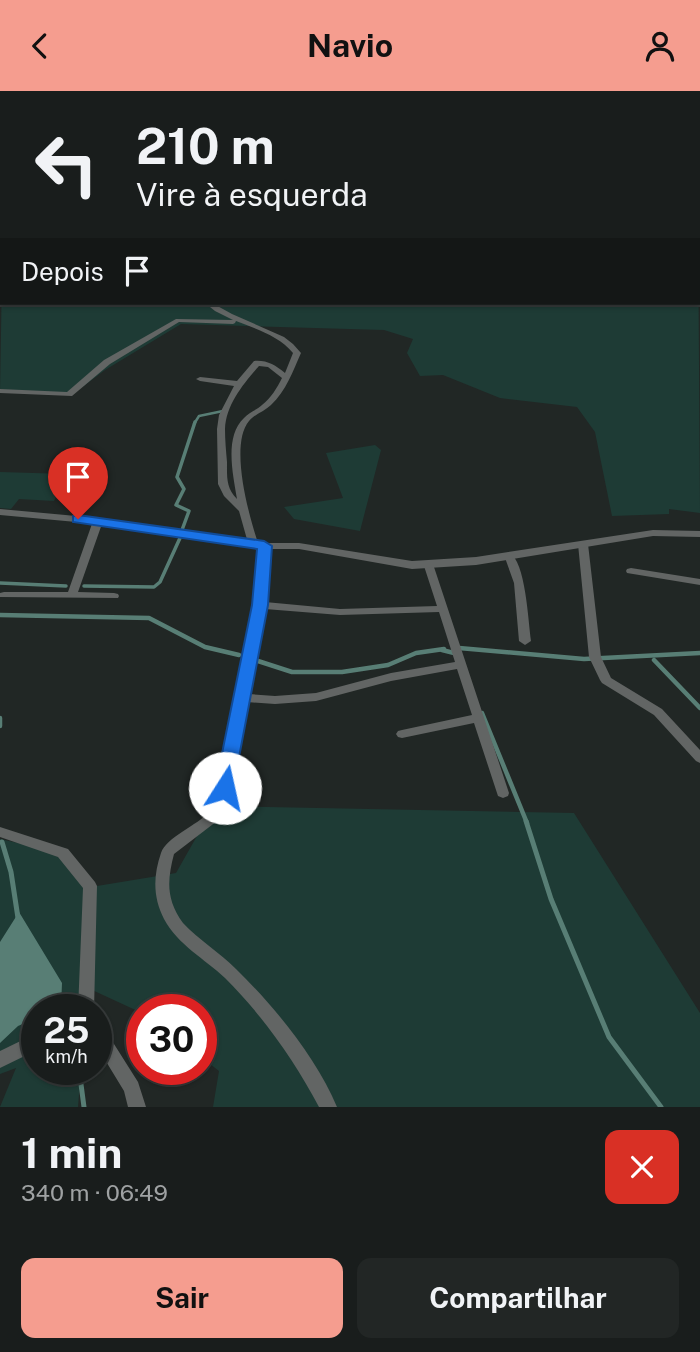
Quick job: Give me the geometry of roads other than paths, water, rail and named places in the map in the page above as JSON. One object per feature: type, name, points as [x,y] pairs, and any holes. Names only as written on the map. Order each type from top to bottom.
[{"type":"street","points":[[211,305],[239,323],[293,346],[297,353],[275,398],[240,428],[237,466],[241,509]]},
{"type":"street","points":[[0,391],[69,394],[107,362],[178,320],[239,323]]},
{"type":"street","points":[[284,376],[270,365],[257,363],[239,384],[223,415],[220,445],[225,473],[223,484],[227,494],[241,509],[258,544],[260,605],[225,788],[216,814],[168,851],[161,887],[166,907],[177,930],[229,972],[272,1020],[313,1076],[328,1107]]},
{"type":"street","points":[[200,379],[239,384]]},
{"type":"street","points":[[0,512],[98,521],[258,544],[299,546],[429,566],[653,533],[700,534]]},
{"type":"street","points":[[72,594],[98,521]]},
{"type":"street","points":[[583,544],[595,657],[600,672],[606,680],[658,712],[700,758]]},
{"type":"street","points":[[509,555],[519,583],[526,641]]},
{"type":"street","points":[[429,566],[459,665],[503,793]]},
{"type":"street","points":[[631,571],[700,582]]},
{"type":"street","points":[[5,595],[114,596]]},
{"type":"street","points":[[260,605],[340,612],[443,609]]},
{"type":"street","points":[[241,697],[275,700],[316,697],[391,677],[459,665]]},
{"type":"street","points":[[401,734],[477,718]]},
{"type":"street","points":[[0,832],[63,853],[90,885],[87,994]]},
{"type":"street","points":[[0,1060],[21,1049]]},
{"type":"street","points":[[112,1056],[132,1088],[137,1107]]},
{"type":"waterway","points":[[195,423],[199,416],[223,411]]},
{"type":"waterway","points":[[182,530],[189,511],[176,505],[184,489],[177,477],[195,423]]},
{"type":"waterway","points":[[84,586],[154,587],[160,582],[180,538]]},
{"type":"waterway","points":[[0,583],[66,586]]},
{"type":"waterway","points":[[0,615],[149,618],[205,647],[239,655]]},
{"type":"waterway","points":[[459,648],[584,659],[700,653]]},
{"type":"waterway","points":[[258,661],[292,672],[342,672],[388,665],[416,653],[444,649]]},
{"type":"waterway","points":[[442,650],[454,653]]},
{"type":"waterway","points":[[654,660],[700,708]]},
{"type":"waterway","points":[[482,713],[527,823]]},
{"type":"waterway","points":[[0,718],[0,726]]},
{"type":"waterway","points":[[526,821],[551,899],[609,1037],[661,1107]]},
{"type":"waterway","points":[[2,842],[11,872],[18,918]]},
{"type":"waterway","points":[[81,1085],[84,1107]]}]
